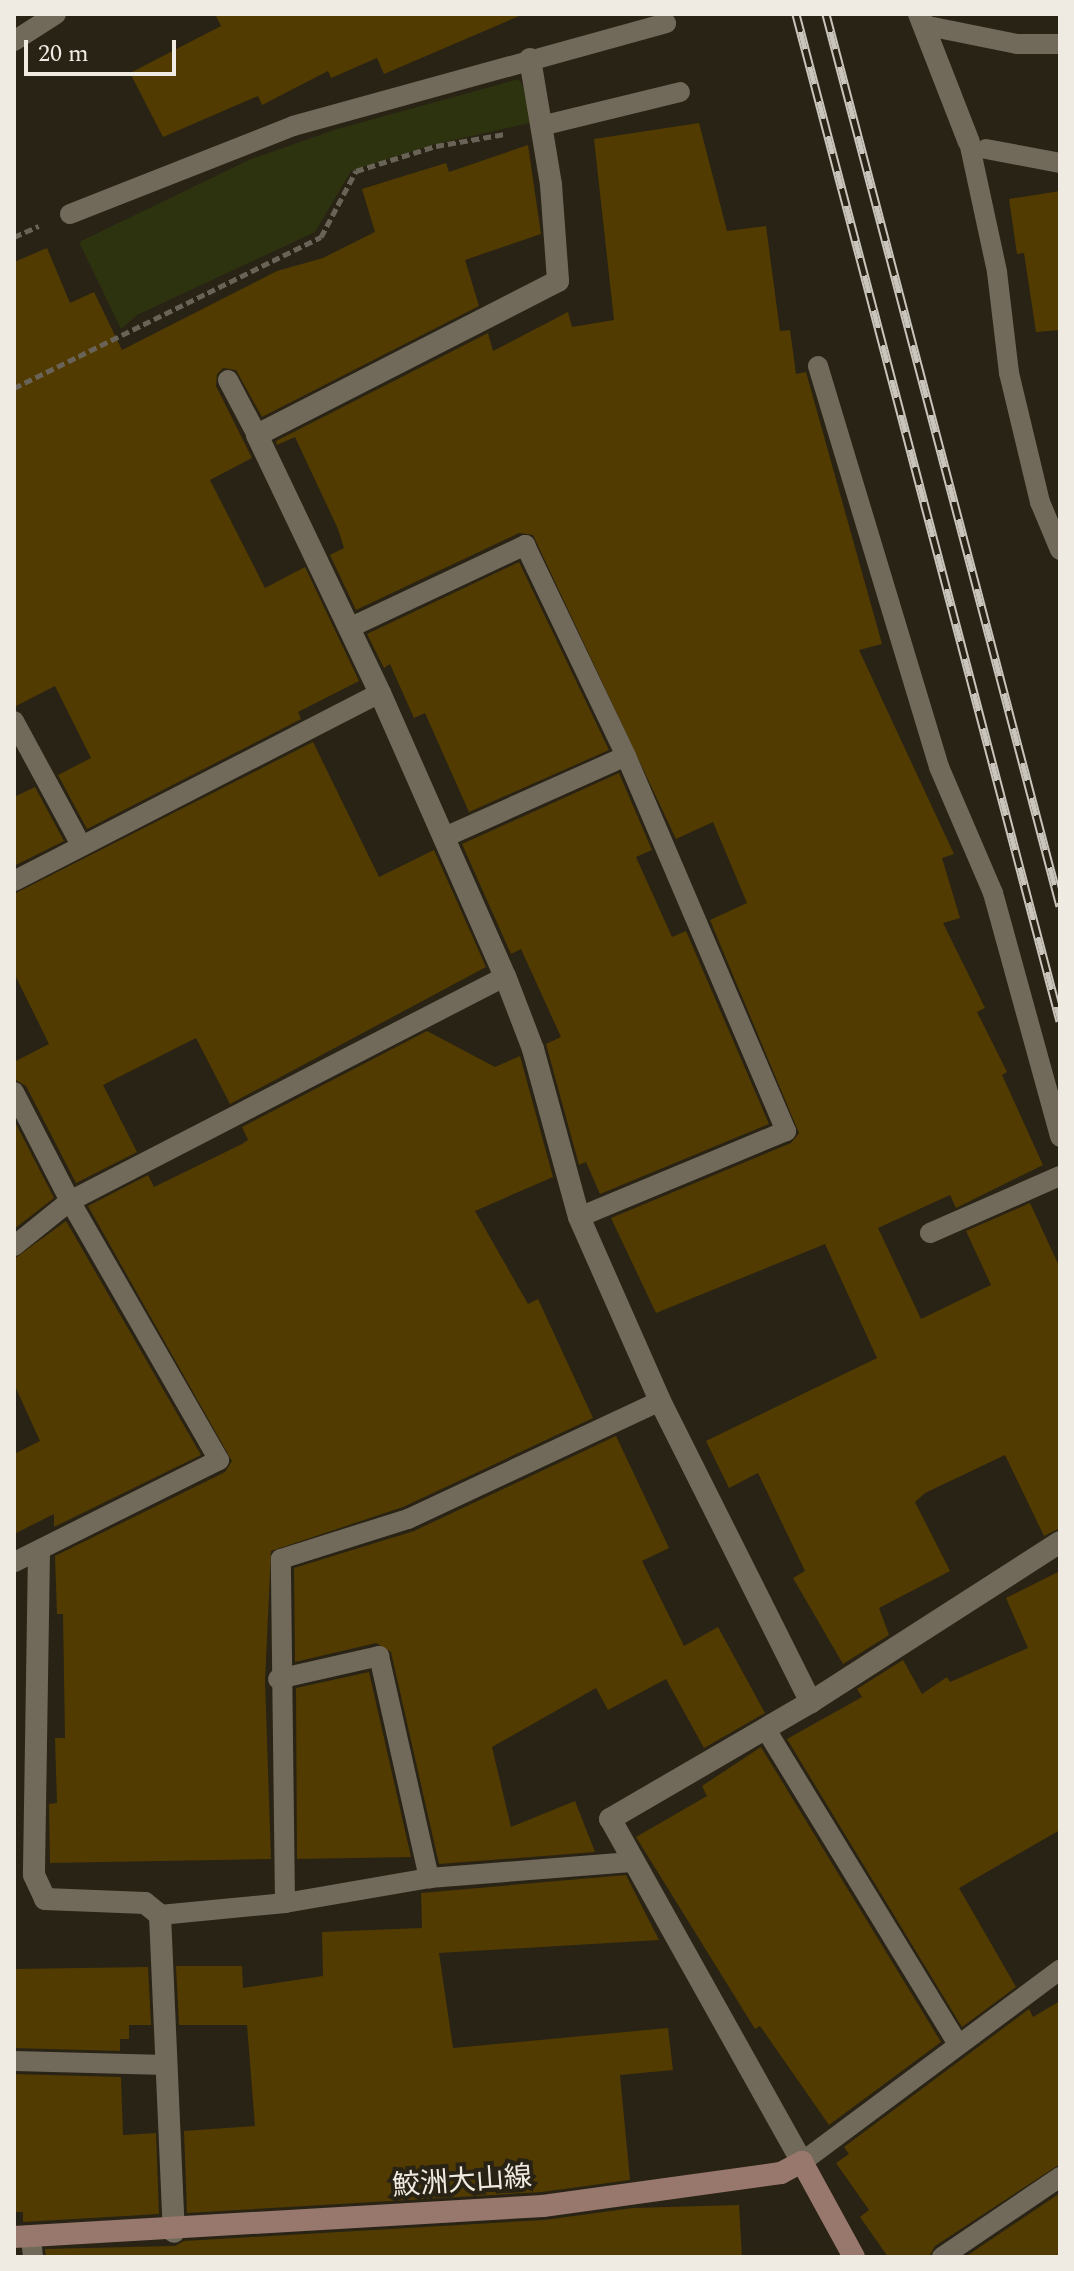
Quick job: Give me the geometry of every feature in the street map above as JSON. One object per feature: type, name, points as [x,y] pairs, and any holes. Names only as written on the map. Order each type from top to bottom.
[{"type":"main road","name":"鮫洲大山線","points":[[26,2244],[543,2206],[781,2173],[802,2162]]},
{"type":"main road","points":[[802,2162],[854,2257]]},
{"type":"street","points":[[921,19],[978,145]]},
{"type":"street","points":[[530,59],[541,126],[558,281],[257,435],[380,693],[505,976],[533,1049],[579,1217],[660,1401],[811,1702]]},
{"type":"street","points":[[802,2162],[631,1862],[610,1819],[811,1702],[1060,1542]]},
{"type":"street","points":[[39,1552],[34,1875],[45,1899],[145,1903],[160,1915],[174,2232]]},
{"type":"lane","points":[[14,41],[56,14]]},
{"type":"lane","points":[[921,19],[1017,44],[1060,44]]},
{"type":"lane","points":[[70,214],[293,126],[666,23]]},
{"type":"lane","points":[[541,126],[680,92]]},
{"type":"lane","points":[[1060,163],[978,145],[1009,373],[1040,502],[1060,550]]},
{"type":"lane","points":[[818,366],[939,767],[993,893],[1060,1137]]},
{"type":"lane","points":[[228,380],[257,435]]},
{"type":"lane","points":[[349,628],[525,545],[626,756],[786,1131],[579,1217]]},
{"type":"lane","points":[[14,881],[80,843],[380,693]]},
{"type":"lane","points":[[14,721],[80,843]]},
{"type":"lane","points":[[445,837],[626,756]]},
{"type":"lane","points":[[14,1246],[70,1201],[505,976]]},
{"type":"lane","points":[[14,1092],[70,1201],[219,1460],[14,1562]]},
{"type":"lane","points":[[930,1233],[1060,1176]]},
{"type":"lane","points":[[285,1903],[278,1679],[281,1559],[408,1519],[660,1401]]},
{"type":"lane","points":[[278,1679],[379,1656],[429,1878]]},
{"type":"lane","points":[[765,1728],[957,2043]]},
{"type":"lane","points":[[160,1915],[285,1903],[429,1878],[631,1862]]},
{"type":"lane","points":[[802,2162],[957,2043],[1060,1970]]},
{"type":"lane","points":[[14,2061],[167,2065]]},
{"type":"lane","points":[[942,2257],[1060,2177]]},
{"type":"path","points":[[14,388],[321,237],[356,171],[436,146],[541,126]]},
{"type":"green space","points":[[519,79],[539,121],[436,144],[351,171],[315,232],[137,315],[121,329],[79,242],[251,159],[337,129]]},
{"type":"building","points":[[215,14],[524,14],[384,74],[377,58],[331,78],[328,71],[262,105],[258,96],[163,137],[130,73],[221,26]]},
{"type":"building","points":[[699,123],[727,231],[766,226],[780,331],[790,330],[796,374],[806,372],[882,644],[859,650],[954,854],[942,858],[960,918],[943,923],[985,1008],[977,1012],[1007,1072],[1002,1075],[1043,1165],[956,1208],[950,1195],[878,1228],[921,1319],[991,1285],[966,1231],[1030,1203],[1060,1268],[1060,1528],[1044,1536],[1005,1455],[925,1493],[915,1502],[950,1571],[879,1608],[889,1635],[843,1664],[793,1578],[805,1571],[758,1473],[729,1488],[706,1441],[877,1358],[825,1244],[656,1313],[611,1218],[791,1143],[799,1133],[710,920],[747,903],[713,822],[676,839],[533,535],[519,533],[356,610],[330,555],[344,548],[338,529],[295,437],[277,445],[276,441],[488,333],[493,351],[568,312],[572,327],[614,320],[594,139]]},
{"type":"building","points":[[528,145],[541,234],[465,260],[479,306],[262,417],[236,370],[223,368],[217,374],[216,386],[252,458],[210,480],[265,588],[305,567],[359,681],[298,712],[301,719],[87,829],[58,775],[91,758],[55,686],[14,707],[14,262],[47,248],[70,303],[94,292],[122,350],[277,271],[323,258],[375,232],[362,189],[446,163],[449,172]]},
{"type":"building","points":[[1060,191],[1060,330],[1036,332],[1024,253],[1017,254],[1009,199]]},
{"type":"building","points":[[519,562],[609,750],[469,812],[425,713],[414,718],[390,664],[384,668],[367,634]]},
{"type":"building","points":[[313,742],[379,877],[434,850],[486,967],[230,1104],[196,1038],[103,1085],[137,1152],[76,1183],[26,1086],[14,1079],[14,1062],[49,1044],[14,973],[14,894]]},
{"type":"building","points":[[619,773],[652,850],[636,857],[672,937],[686,931],[769,1124],[600,1194],[586,1162],[579,1165],[546,1044],[561,1037],[521,949],[511,954],[462,844]]},
{"type":"building","points":[[35,787],[64,841],[14,866],[14,797]]},
{"type":"building","points":[[427,1031],[495,1067],[520,1056],[553,1177],[475,1211],[528,1304],[538,1299],[593,1418],[403,1507],[271,1551],[265,1681],[271,1859],[50,1863],[49,1804],[57,1803],[55,1738],[65,1738],[63,1614],[57,1614],[55,1556],[225,1472],[232,1461],[88,1206],[148,1175],[154,1187],[242,1144],[248,1140],[242,1127]]},
{"type":"building","points":[[14,1120],[54,1198],[14,1229]]},
{"type":"building","points":[[66,1221],[201,1455],[54,1527],[54,1514],[14,1534],[14,1454],[40,1441],[14,1384],[14,1259]]},
{"type":"building","points":[[616,1436],[669,1548],[642,1561],[684,1646],[718,1627],[765,1713],[704,1748],[666,1679],[608,1710],[596,1688],[492,1747],[511,1827],[575,1801],[595,1852],[439,1864],[391,1652],[376,1643],[295,1662],[294,1568],[414,1531]]},
{"type":"building","points":[[1060,1571],[1060,1830],[959,1888],[1016,1987],[962,2027],[787,1739],[862,1697],[857,1689],[903,1660],[922,1694],[947,1677],[950,1682],[1028,1648],[1006,1598]]},
{"type":"building","points":[[369,1672],[411,1857],[297,1859],[296,1688]]},
{"type":"building","points":[[761,1747],[941,2042],[829,2125],[760,2026],[755,2029],[636,1837],[707,1796],[702,1786]]},
{"type":"building","points":[[626,1875],[659,1940],[439,1953],[453,2048],[668,2028],[673,2070],[620,2075],[630,2180],[542,2192],[187,2213],[184,2131],[255,2126],[247,2025],[179,2025],[176,1966],[242,1966],[243,1988],[323,1976],[322,1932],[422,1928],[421,1893]]},
{"type":"building","points":[[148,1967],[151,2025],[129,2025],[129,2039],[120,2039],[120,2051],[14,2048],[14,1969]]},
{"type":"building","points":[[1060,2001],[1060,2164],[935,2246],[929,2257],[888,2257],[860,2217],[869,2210],[836,2163],[849,2154],[844,2147],[1029,2009],[1033,2017]]},
{"type":"building","points":[[14,2074],[121,2077],[123,2135],[156,2133],[159,2214],[23,2222],[23,2212],[14,2212]]},
{"type":"building","points":[[1060,2193],[1060,2257],[965,2257]]},
{"type":"building","points":[[739,2205],[742,2257],[46,2257],[45,2249],[175,2246],[184,2241],[544,2220],[633,2208]]},
{"type":"railway","points":[[796,14],[1060,1021]]},
{"type":"railway","points":[[826,14],[1060,906]]}]
